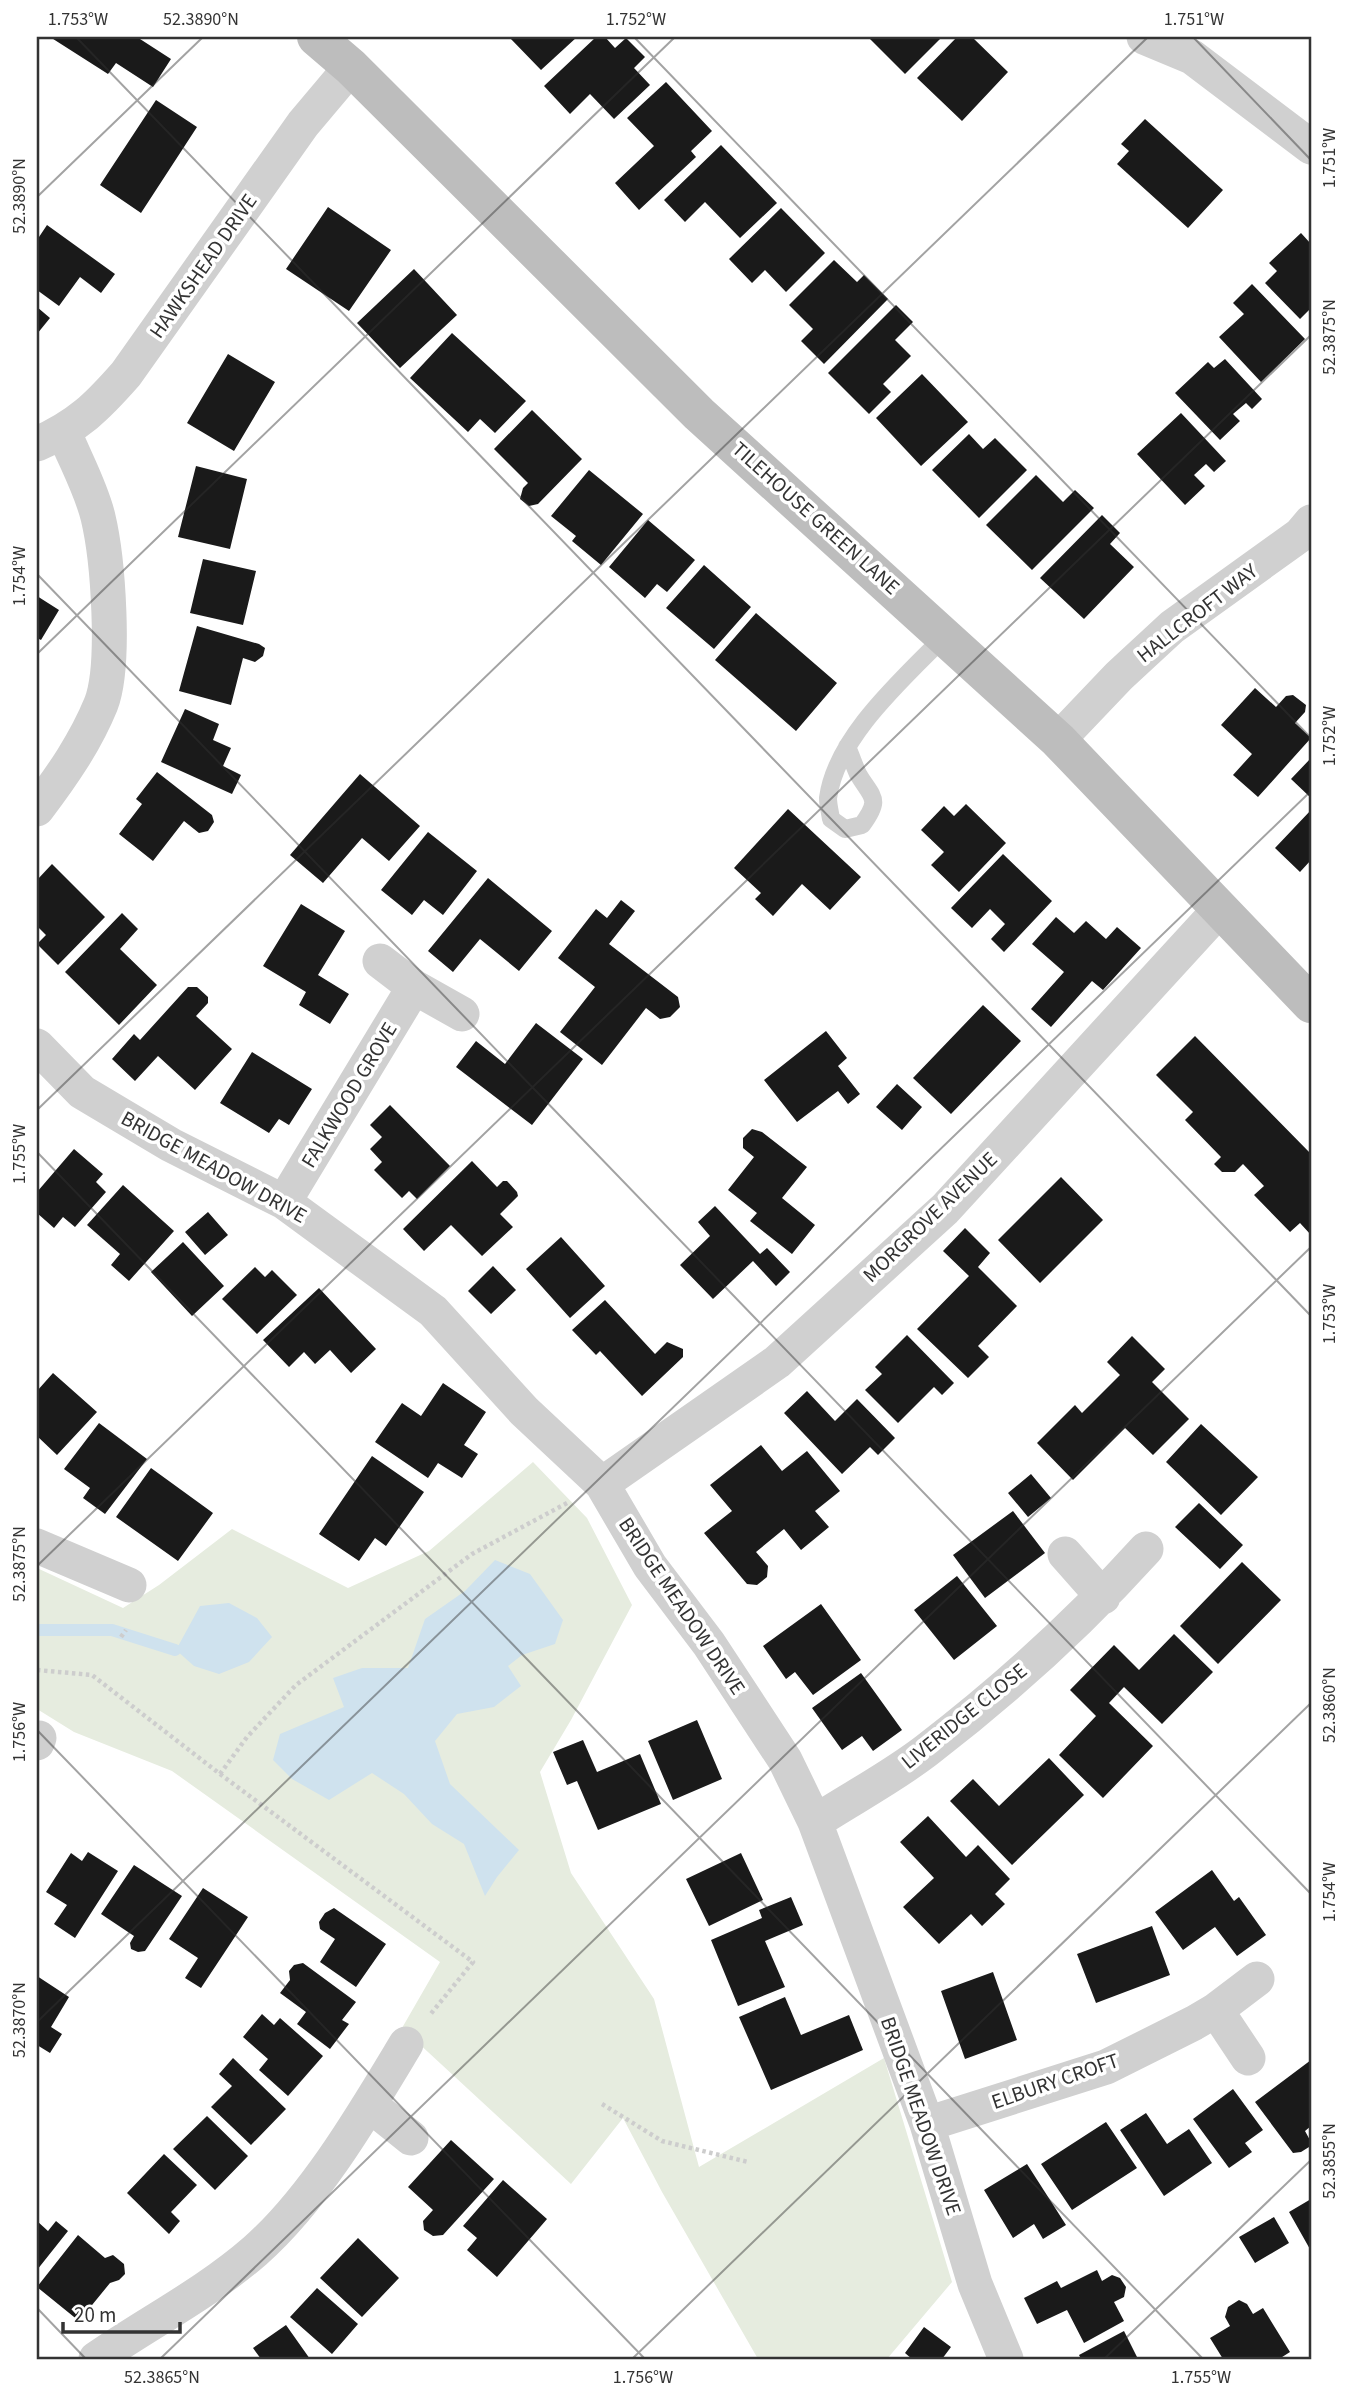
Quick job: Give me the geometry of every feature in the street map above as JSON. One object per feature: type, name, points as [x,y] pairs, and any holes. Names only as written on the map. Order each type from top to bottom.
[{"type":"street","name":"TILEHOUSE GREEN LANE","points":[[316,37],[351,67],[699,414],[1058,740],[1311,1004]]},
{"type":"street","points":[[1144,37],[1192,57],[1311,147]]},
{"type":"street","name":"HAWKSHEAD DRIVE","points":[[50,438],[98,407],[126,374],[303,124],[351,67]]},
{"type":"street","points":[[37,809],[81,746],[102,701],[109,655],[106,561],[98,515],[50,438]]},
{"type":"street","name":"HALLCROFT WAY","points":[[1058,740],[1119,676],[1172,627],[1300,536],[1311,522]]},
{"type":"street","name":"MORGROVE AVENUE","points":[[602,1484],[777,1362],[945,1209],[1220,909]]},
{"type":"street","points":[[380,961],[414,987],[462,1014]]},
{"type":"street","name":"FALKWOOD GROVE","points":[[284,1202],[414,987]]},
{"type":"street","name":"BRIDGE MEADOW DRIVE","points":[[37,1046],[82,1092],[171,1145],[284,1202],[433,1311],[524,1411],[602,1484],[650,1566],[709,1644],[785,1760],[815,1822],[927,2124],[975,2284],[1006,2359]]},
{"type":"street","points":[[37,1546],[130,1585]]},
{"type":"street","name":"LIVERIDGE CLOSE","points":[[815,1822],[925,1751],[1014,1677],[1102,1597],[1146,1549]]},
{"type":"street","points":[[1065,1554],[1102,1597]]},
{"type":"street","name":"ELBURY CROFT","points":[[927,2124],[1106,2067],[1216,2010],[1257,1979]]},
{"type":"street","points":[[1216,2010],[1248,2058]]},
{"type":"street","points":[[96,2359],[213,2283],[255,2251],[298,2207],[370,2105],[406,2044]]},
{"type":"street","points":[[370,2105],[411,2138]]},
{"type":"lane","points":[[847,747],[883,698],[945,636]]},
{"type":"path","points":[[220,1774],[247,1737],[296,1685],[472,1554],[602,1484]]},
{"type":"path","points":[[121,1637],[126,1630]]},
{"type":"path","points":[[37,1670],[92,1675],[473,1962],[406,2044]]},
{"type":"path","points":[[603,2104],[662,2141],[748,2162]]},
{"type":"shaded area","points":[[533,1462],[587,1518],[632,1605],[540,1772],[571,1873],[654,1999],[699,2167],[884,2058],[952,2282],[887,2359],[758,2359],[662,2192],[623,2118],[571,2184],[402,2028],[440,1962],[172,1771],[74,1732],[37,1709],[37,1568],[123,1608],[159,1585],[232,1529],[348,1588],[429,1551]]},
{"type":"water","points":[[495,1560],[530,1574],[563,1620],[555,1644],[522,1655],[508,1666],[521,1686],[494,1707],[457,1714],[435,1741],[450,1784],[519,1850],[485,1896],[464,1844],[432,1824],[404,1794],[372,1773],[329,1800],[292,1779],[273,1760],[280,1734],[344,1707],[333,1678],[362,1668],[408,1668],[425,1619],[465,1591]]},
{"type":"water","points":[[229,1603],[257,1618],[272,1637],[249,1662],[219,1674],[194,1666],[176,1650],[200,1606]]},
{"type":"building","points":[[50,37],[141,37],[140,39],[171,59],[153,87],[116,63],[108,74]]},
{"type":"building","points":[[509,37],[577,37],[541,70]]},
{"type":"building","points":[[596,37],[605,37],[615,48],[626,38],[645,57],[634,68],[650,85],[614,119],[590,94],[570,114],[544,86]]},
{"type":"building","points":[[868,37],[942,37],[905,74]]},
{"type":"building","points":[[957,37],[972,37],[1008,72],[962,121],[917,78]]},
{"type":"building","points":[[666,82],[712,131],[691,151],[696,157],[639,210],[615,183],[654,146],[627,118]]},
{"type":"building","points":[[156,100],[197,127],[141,213],[100,185]]},
{"type":"building","points":[[1145,119],[1223,190],[1188,228],[1117,164],[1129,151],[1121,144]]},
{"type":"building","points":[[721,145],[777,203],[740,238],[705,202],[685,222],[664,200]]},
{"type":"building","points":[[328,207],[391,250],[349,311],[286,269]]},
{"type":"building","points":[[781,208],[825,253],[786,292],[765,270],[752,283],[729,259]]},
{"type":"building","points":[[47,225],[115,274],[101,293],[80,277],[59,306],[37,290],[37,240]]},
{"type":"building","points":[[1301,233],[1311,244],[1311,308],[1300,319],[1265,283],[1277,271],[1269,263]]},
{"type":"building","points":[[834,260],[857,282],[864,275],[888,299],[824,364],[801,341],[813,329],[789,305]]},
{"type":"building","points":[[414,269],[457,315],[400,368],[357,323]]},
{"type":"building","points":[[1252,284],[1305,339],[1261,382],[1219,337],[1244,314],[1233,303]]},
{"type":"building","points":[[896,305],[913,322],[895,340],[911,356],[883,384],[891,392],[869,414],[828,373]]},
{"type":"building","points":[[37,307],[50,318],[37,334]]},
{"type":"building","points":[[452,333],[526,401],[495,433],[480,419],[468,432],[410,378]]},
{"type":"building","points":[[228,354],[275,382],[234,451],[187,423]]},
{"type":"building","points":[[1225,359],[1262,399],[1252,409],[1246,403],[1233,414],[1240,421],[1220,440],[1175,393],[1208,362],[1214,368]]},
{"type":"building","points":[[922,374],[968,422],[921,466],[876,418]]},
{"type":"building","points":[[532,410],[582,459],[538,504],[529,506],[520,499],[523,488],[528,483],[494,449]]},
{"type":"building","points":[[1181,413],[1226,461],[1214,472],[1206,464],[1194,475],[1205,486],[1185,505],[1137,454]]},
{"type":"building","points":[[969,434],[983,449],[995,438],[1027,470],[979,518],[932,470]]},
{"type":"building","points":[[196,466],[247,479],[230,549],[178,537]]},
{"type":"building","points":[[589,470],[643,514],[601,565],[572,541],[576,536],[551,516]]},
{"type":"building","points":[[1036,475],[1063,502],[1075,490],[1094,508],[1032,570],[986,525]]},
{"type":"building","points":[[1102,515],[1120,533],[1110,544],[1134,567],[1084,619],[1040,578]]},
{"type":"building","points":[[648,520],[695,560],[667,592],[657,584],[645,598],[609,567]]},
{"type":"building","points":[[203,559],[256,571],[243,625],[190,613]]},
{"type":"building","points":[[704,565],[751,607],[714,649],[666,608]]},
{"type":"building","points":[[37,596],[59,610],[41,640],[37,638]]},
{"type":"building","points":[[756,613],[837,683],[796,731],[715,660]]},
{"type":"building","points":[[197,626],[265,648],[263,656],[255,662],[243,658],[231,705],[179,691]]},
{"type":"building","points":[[1255,688],[1276,707],[1286,696],[1293,695],[1306,705],[1305,712],[1295,723],[1311,738],[1258,797],[1233,775],[1252,754],[1221,725]]},
{"type":"building","points":[[185,709],[219,724],[213,740],[231,748],[223,766],[241,775],[232,794],[161,762]]},
{"type":"building","points":[[1311,758],[1311,798],[1291,779]]},
{"type":"building","points":[[157,772],[212,815],[214,822],[208,831],[199,833],[184,821],[153,861],[119,834],[142,804],[136,799]]},
{"type":"building","points":[[360,774],[420,826],[389,861],[362,838],[323,883],[290,855]]},
{"type":"building","points":[[966,804],[1006,843],[959,892],[931,865],[944,852],[921,830],[944,806],[954,816]]},
{"type":"building","points":[[788,809],[861,877],[830,910],[802,884],[773,916],[755,899],[761,893],[734,868]]},
{"type":"building","points":[[1311,810],[1311,860],[1300,872],[1275,848]]},
{"type":"building","points":[[428,832],[477,871],[443,915],[424,900],[412,915],[381,890]]},
{"type":"building","points":[[1003,854],[1052,901],[1004,952],[991,939],[1005,924],[990,909],[972,928],[951,908]]},
{"type":"building","points":[[52,864],[105,917],[58,965],[37,944],[46,935],[37,926],[37,880]]},
{"type":"building","points":[[488,878],[552,931],[519,971],[480,939],[453,972],[428,951]]},
{"type":"building","points":[[621,900],[635,911],[609,944],[678,997],[680,1007],[670,1017],[660,1019],[646,1008],[602,1065],[560,1032],[595,987],[558,958],[596,909],[607,918]]},
{"type":"building","points":[[301,904],[345,931],[318,975],[349,994],[330,1024],[299,1005],[306,992],[263,966]]},
{"type":"building","points":[[122,913],[138,929],[120,949],[157,985],[119,1025],[65,972]]},
{"type":"building","points":[[1056,917],[1074,933],[1086,921],[1106,939],[1117,927],[1141,948],[1103,990],[1092,981],[1051,1027],[1031,1009],[1064,972],[1032,944]]},
{"type":"building","points":[[188,987],[197,987],[208,997],[208,1003],[196,1016],[232,1049],[195,1090],[158,1056],[135,1081],[112,1059],[134,1034],[140,1040]]},
{"type":"building","points":[[983,1005],[1021,1041],[951,1114],[913,1078]]},
{"type":"building","points":[[536,1023],[583,1059],[532,1125],[456,1067],[476,1041],[505,1064]]},
{"type":"building","points":[[826,1031],[847,1058],[838,1066],[860,1094],[848,1104],[838,1091],[797,1122],[764,1080]]},
{"type":"building","points":[[1195,1036],[1311,1154],[1311,1235],[1300,1223],[1290,1232],[1254,1195],[1264,1186],[1243,1164],[1235,1172],[1222,1172],[1214,1164],[1221,1157],[1185,1120],[1193,1112],[1156,1075]]},
{"type":"building","points":[[252,1052],[312,1089],[289,1125],[279,1119],[269,1133],[220,1103]]},
{"type":"building","points":[[897,1084],[922,1107],[902,1130],[876,1107]]},
{"type":"building","points":[[390,1105],[450,1166],[417,1199],[409,1191],[402,1198],[374,1170],[382,1162],[370,1149],[382,1137],[370,1125]]},
{"type":"building","points":[[752,1129],[762,1132],[807,1167],[782,1198],[815,1225],[792,1254],[750,1221],[757,1213],[728,1190],[754,1157],[743,1148],[743,1138]]},
{"type":"building","points":[[74,1149],[103,1174],[96,1182],[106,1192],[75,1227],[63,1217],[54,1228],[37,1213],[37,1192]]},
{"type":"building","points":[[472,1161],[497,1187],[507,1181],[517,1192],[518,1196],[500,1214],[513,1227],[482,1256],[451,1225],[424,1251],[403,1229]]},
{"type":"building","points":[[1061,1177],[1103,1220],[1040,1283],[998,1240]]},
{"type":"building","points":[[123,1185],[174,1231],[129,1281],[111,1265],[120,1254],[87,1225]]},
{"type":"building","points":[[715,1206],[760,1254],[767,1248],[790,1272],[776,1286],[753,1261],[713,1299],[680,1265],[710,1236],[698,1222]]},
{"type":"building","points":[[208,1212],[228,1235],[205,1255],[185,1232]]},
{"type":"building","points":[[965,1228],[990,1253],[978,1267],[1017,1306],[978,1346],[989,1357],[968,1378],[917,1329],[969,1276],[943,1251]]},
{"type":"building","points":[[561,1237],[605,1286],[570,1318],[526,1269]]},
{"type":"building","points":[[183,1242],[224,1286],[192,1316],[151,1272]]},
{"type":"building","points":[[493,1266],[516,1290],[491,1314],[468,1291]]},
{"type":"building","points":[[255,1267],[265,1277],[272,1270],[297,1295],[257,1334],[222,1299]]},
{"type":"building","points":[[319,1288],[376,1349],[351,1373],[330,1350],[315,1364],[304,1352],[289,1367],[263,1340]]},
{"type":"building","points":[[605,1300],[655,1354],[667,1342],[683,1349],[683,1357],[642,1396],[600,1351],[596,1355],[572,1330]]},
{"type":"building","points":[[907,1335],[954,1383],[942,1395],[934,1387],[898,1423],[865,1390],[882,1374],[875,1367]]},
{"type":"building","points":[[1132,1336],[1165,1369],[1152,1382],[1189,1419],[1153,1455],[1125,1428],[1073,1480],[1037,1443],[1075,1405],[1082,1413],[1120,1375],[1107,1362]]},
{"type":"building","points":[[53,1373],[97,1412],[57,1455],[37,1436],[37,1391]]},
{"type":"building","points":[[443,1383],[486,1412],[464,1445],[478,1454],[462,1478],[438,1463],[428,1478],[375,1442],[402,1403],[421,1416]]},
{"type":"building","points":[[807,1391],[835,1421],[857,1399],[895,1438],[878,1455],[870,1447],[842,1474],[784,1413]]},
{"type":"building","points":[[99,1423],[147,1459],[105,1514],[83,1498],[90,1488],[64,1469]]},
{"type":"building","points":[[1201,1424],[1258,1477],[1221,1515],[1166,1462]]},
{"type":"building","points":[[761,1445],[782,1471],[807,1451],[840,1491],[815,1511],[829,1527],[801,1550],[784,1529],[756,1552],[768,1566],[767,1577],[757,1585],[747,1584],[704,1533],[732,1511],[710,1485]]},
{"type":"building","points":[[372,1456],[424,1492],[386,1546],[375,1538],[359,1561],[319,1534]]},
{"type":"building","points":[[151,1468],[213,1513],[178,1561],[116,1517]]},
{"type":"building","points":[[1031,1474],[1051,1498],[1028,1517],[1008,1493]]},
{"type":"building","points":[[1199,1503],[1243,1545],[1220,1569],[1175,1527]]},
{"type":"building","points":[[1013,1511],[1045,1553],[985,1598],[953,1555]]},
{"type":"building","points":[[1242,1562],[1281,1600],[1218,1664],[1180,1626]]},
{"type":"building","points":[[957,1576],[997,1626],[954,1660],[914,1610]]},
{"type":"building","points":[[821,1604],[861,1660],[813,1695],[795,1672],[786,1679],[763,1646]]},
{"type":"building","points":[[1174,1634],[1213,1672],[1162,1724],[1124,1687],[1109,1703],[1153,1746],[1103,1798],[1059,1755],[1096,1716],[1070,1690],[1114,1645],[1139,1670]]},
{"type":"building","points":[[861,1673],[902,1730],[873,1751],[862,1736],[842,1750],[812,1708]]},
{"type":"building","points":[[697,1720],[722,1779],[673,1800],[648,1741]]},
{"type":"building","points":[[583,1740],[597,1772],[640,1754],[661,1804],[598,1830],[577,1781],[567,1785],[553,1752]]},
{"type":"building","points":[[1049,1758],[1084,1795],[1012,1865],[950,1801],[973,1779],[999,1806]]},
{"type":"building","points":[[928,1816],[966,1857],[978,1845],[1010,1879],[995,1894],[1005,1904],[982,1926],[971,1914],[939,1944],[903,1907],[934,1878],[900,1842]]},
{"type":"building","points":[[88,1852],[118,1871],[75,1938],[54,1924],[67,1905],[46,1892],[71,1853],[82,1861]]},
{"type":"building","points":[[741,1853],[763,1900],[709,1926],[686,1879]]},
{"type":"building","points":[[134,1865],[182,1896],[145,1951],[138,1952],[131,1949],[130,1943],[134,1936],[101,1914]]},
{"type":"building","points":[[1212,1870],[1234,1901],[1239,1897],[1266,1935],[1237,1956],[1215,1927],[1183,1950],[1155,1912]]},
{"type":"building","points":[[203,1888],[248,1917],[201,1988],[185,1978],[198,1958],[169,1939]]},
{"type":"building","points":[[791,1897],[803,1925],[765,1941],[785,1987],[738,2006],[711,1940],[762,1918],[759,1910]]},
{"type":"building","points":[[334,1908],[386,1944],[356,1987],[320,1962],[335,1939],[320,1929],[319,1922],[325,1913]]},
{"type":"building","points":[[1152,1926],[1170,1975],[1096,2003],[1077,1954]]},
{"type":"building","points":[[303,1963],[356,2002],[342,2020],[349,2024],[330,2049],[297,2024],[306,2012],[280,1993],[290,1980],[289,1971],[294,1965]]},
{"type":"building","points":[[993,1972],[1017,2040],[965,2059],[941,1991]]},
{"type":"building","points":[[37,1976],[69,1997],[51,2027],[62,2034],[50,2053],[37,2045]]},
{"type":"building","points":[[785,1997],[801,2035],[849,2015],[863,2050],[771,2090],[739,2017]]},
{"type":"building","points":[[262,2014],[274,2025],[280,2018],[323,2056],[288,2096],[259,2070],[268,2059],[243,2037]]},
{"type":"building","points":[[233,2058],[286,2109],[251,2145],[211,2107],[232,2086],[219,2074]]},
{"type":"building","points":[[1311,2060],[1311,2126],[1305,2131],[1311,2142],[1309,2147],[1301,2152],[1293,2153],[1255,2102]]},
{"type":"building","points":[[1233,2089],[1263,2130],[1245,2143],[1252,2152],[1229,2168],[1193,2119]]},
{"type":"building","points":[[1146,2113],[1167,2144],[1189,2129],[1212,2163],[1164,2196],[1120,2130]]},
{"type":"building","points":[[207,2116],[248,2156],[215,2190],[173,2149]]},
{"type":"building","points":[[1106,2122],[1137,2168],[1072,2210],[1041,2164]]},
{"type":"building","points":[[451,2140],[494,2179],[443,2235],[433,2236],[424,2230],[423,2221],[433,2210],[408,2187]]},
{"type":"building","points":[[164,2154],[197,2185],[171,2212],[180,2221],[169,2234],[127,2193]]},
{"type":"building","points":[[1027,2164],[1066,2225],[1043,2239],[1034,2224],[1013,2238],[984,2190]]},
{"type":"building","points":[[503,2180],[547,2219],[497,2277],[467,2250],[477,2238],[463,2226]]},
{"type":"building","points":[[1311,2199],[1311,2251],[1289,2212]]},
{"type":"building","points":[[1274,2217],[1289,2243],[1255,2263],[1239,2237]]},
{"type":"building","points":[[37,2221],[48,2231],[56,2221],[68,2231],[37,2270]]},
{"type":"building","points":[[78,2235],[105,2258],[113,2255],[124,2264],[125,2274],[110,2283],[79,2321],[37,2287]]},
{"type":"building","points":[[358,2238],[399,2278],[362,2317],[320,2278]]},
{"type":"building","points":[[1097,2270],[1102,2281],[1112,2275],[1120,2278],[1126,2287],[1124,2297],[1114,2302],[1124,2321],[1084,2343],[1067,2310],[1037,2324],[1024,2298],[1057,2281],[1061,2288]]},
{"type":"building","points":[[317,2288],[358,2324],[332,2354],[290,2317]]},
{"type":"building","points":[[1239,2300],[1247,2304],[1253,2314],[1263,2308],[1290,2352],[1279,2359],[1223,2359],[1210,2338],[1230,2326],[1225,2317],[1228,2307]]},
{"type":"building","points":[[286,2325],[310,2359],[261,2359],[253,2348]]},
{"type":"building","points":[[924,2327],[951,2347],[942,2359],[912,2359],[905,2353]]},
{"type":"building","points":[[1124,2331],[1138,2359],[1081,2359],[1079,2355]]},
{"type":"waterway","points":[[37,1630],[112,1630],[175,1650]]}]
